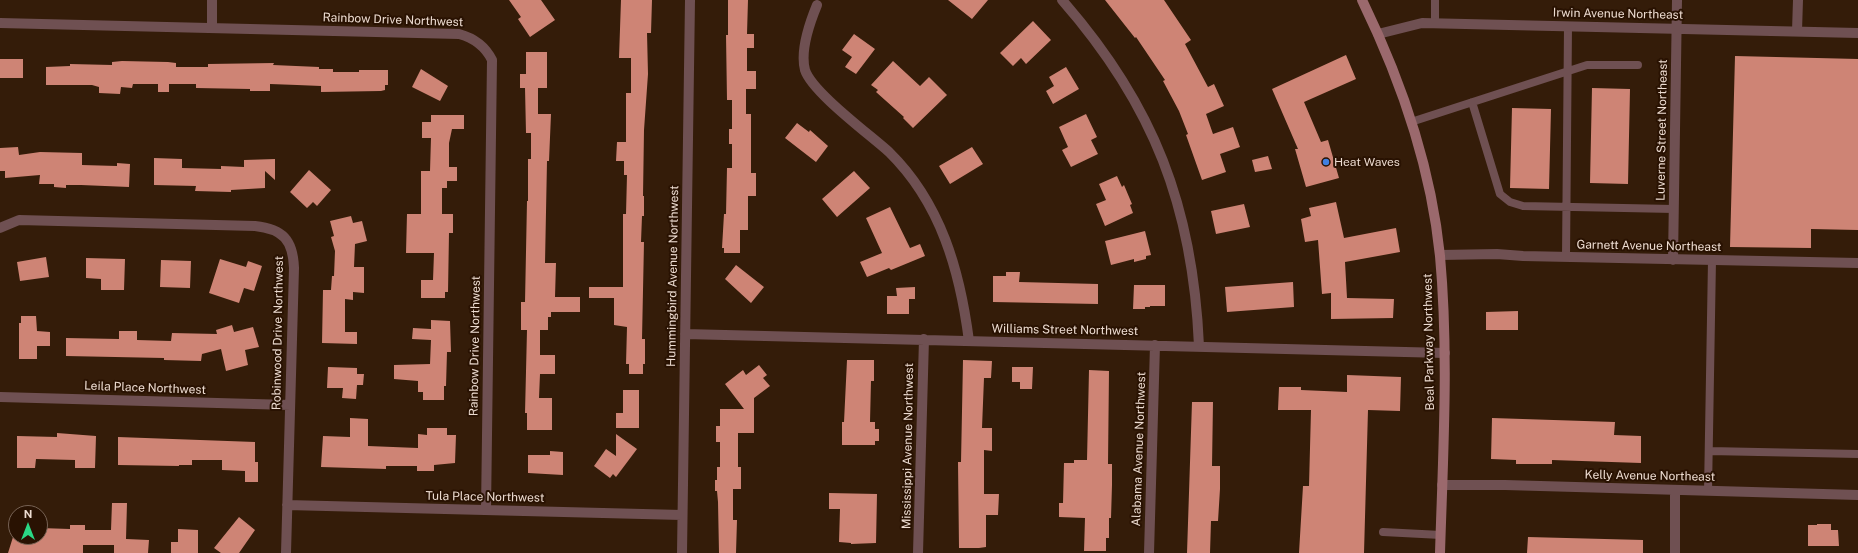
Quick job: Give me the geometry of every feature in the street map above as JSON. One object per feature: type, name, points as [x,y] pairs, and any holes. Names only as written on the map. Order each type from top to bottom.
[{"type":"main road","name":"Beal Parkway Northwest","points":[[1362,0],[1402,92],[1430,194],[1440,255],[1445,353],[1440,553]]},
{"type":"street","points":[[212,0],[212,27]]},
{"type":"street","name":"Hummingbird Avenue Northwest","points":[[682,553],[690,0]]},
{"type":"street","points":[[1062,0],[1086,27],[1117,70],[1148,124],[1164,160],[1178,201],[1191,266],[1198,315],[1200,346]]},
{"type":"street","name":"Luverne Street Northeast","points":[[1673,260],[1678,0]]},
{"type":"street","points":[[1797,31],[1798,0]]},
{"type":"street","points":[[817,5],[808,27],[805,45],[805,69],[816,89],[890,153],[910,176],[927,200],[947,241],[957,269],[963,295],[969,341]]},
{"type":"street","name":"Rainbow Drive Northwest","points":[[0,22],[459,34],[478,41],[492,60],[486,510]]},
{"type":"street","name":"Irwin Avenue Northeast","points":[[1378,34],[1422,23],[1858,33]]},
{"type":"street","name":"Robinwood Drive Northwest","points":[[0,228],[19,220],[255,226],[268,227],[279,232],[288,241],[293,253],[286,553]]},
{"type":"street","name":"Garnett Avenue Northeast","points":[[1440,255],[1497,254],[1673,260],[1858,263]]},
{"type":"street","name":"Williams Street Northwest","points":[[685,334],[1445,353]]},
{"type":"street","name":"Mississippi Avenue Northwest","points":[[918,553],[924,339]]},
{"type":"street","name":"Alabama Avenue Northwest","points":[[1149,553],[1155,345]]},
{"type":"street","name":"Leila Place Northwest","points":[[0,397],[290,405]]},
{"type":"street","name":"Kelly Avenue Northeast","points":[[1442,485],[1504,485],[1858,495]]},
{"type":"street","points":[[1675,490],[1675,553]]},
{"type":"street","name":"Tula Place Northwest","points":[[287,505],[682,515]]},
{"type":"lane","points":[[1435,0],[1435,23]]},
{"type":"lane","points":[[1566,257],[1568,26]]},
{"type":"lane","points":[[1411,122],[1587,65],[1638,65]]},
{"type":"lane","points":[[1472,102],[1500,194],[1510,202],[1523,206],[1674,209]]},
{"type":"lane","points":[[1708,491],[1712,260]]},
{"type":"lane","points":[[1709,451],[1858,454]]},
{"type":"lane","points":[[1383,532],[1440,535]]},
{"type":"building","points":[[509,0],[541,0],[555,20],[530,37],[518,19],[521,17]]},
{"type":"building","points":[[621,0],[652,0],[651,33],[647,33],[648,74],[644,130],[644,216],[642,216],[641,242],[644,242],[642,339],[645,339],[645,364],[643,364],[643,374],[629,374],[629,364],[626,364],[627,327],[614,325],[614,298],[589,298],[589,287],[623,287],[623,214],[626,214],[627,175],[624,175],[624,161],[616,161],[617,142],[626,142],[626,93],[631,93],[631,58],[619,58]]},
{"type":"building","points":[[728,0],[748,0],[747,34],[754,34],[754,48],[747,48],[747,71],[756,71],[756,89],[746,89],[746,114],[751,114],[751,173],[756,173],[756,196],[748,196],[748,230],[740,230],[740,253],[724,253],[724,248],[722,248],[724,214],[726,214],[727,168],[732,168],[732,144],[729,144],[729,129],[732,129],[732,100],[727,100],[726,35],[728,35]]},
{"type":"building","points":[[948,0],[988,0],[972,19]]},
{"type":"building","points":[[1105,0],[1164,0],[1191,40],[1185,44],[1208,87],[1214,84],[1224,106],[1206,114],[1213,134],[1233,127],[1240,147],[1220,154],[1226,172],[1202,180],[1186,135],[1188,134],[1179,111],[1163,81],[1165,80],[1136,37],[1135,38]]},
{"type":"building","points":[[1033,21],[1051,40],[1026,64],[1021,58],[1013,66],[1000,53]]},
{"type":"building","points":[[854,34],[875,49],[856,74],[845,67],[852,57],[842,50]]},
{"type":"building","points":[[526,52],[547,52],[547,88],[538,88],[538,114],[551,114],[549,161],[547,161],[545,263],[556,263],[555,297],[580,297],[580,312],[551,312],[551,317],[548,317],[548,330],[540,330],[540,355],[555,355],[555,374],[540,374],[539,398],[552,398],[552,430],[527,430],[527,413],[525,413],[527,330],[521,330],[521,302],[525,302],[528,159],[531,159],[531,133],[526,133],[525,88],[520,88],[520,74],[526,74]]},
{"type":"building","points":[[1346,55],[1356,79],[1304,102],[1321,142],[1328,140],[1339,178],[1306,187],[1295,149],[1298,149],[1272,89]]},
{"type":"building","points":[[1735,56],[1858,59],[1858,230],[1811,229],[1811,248],[1730,247]]},
{"type":"building","points":[[0,59],[23,59],[23,78],[0,78]]},
{"type":"building","points":[[893,61],[920,86],[929,77],[947,95],[913,128],[903,118],[904,117],[876,92],[878,90],[871,85]]},
{"type":"building","points":[[112,62],[168,62],[176,63],[176,67],[208,67],[208,64],[274,63],[273,65],[333,69],[333,72],[388,70],[388,85],[385,85],[385,90],[381,91],[321,92],[321,86],[270,84],[270,91],[250,91],[250,89],[196,88],[196,84],[169,84],[169,92],[158,92],[158,84],[133,84],[132,88],[121,87],[120,94],[99,93],[99,87],[92,85],[46,85],[46,67],[70,66],[70,64],[112,65]]},
{"type":"building","points":[[1066,67],[1079,89],[1053,104],[1046,91],[1054,86],[1049,77]]},
{"type":"building","points":[[421,69],[448,86],[440,101],[412,87]]},
{"type":"building","points":[[1592,88],[1630,89],[1628,184],[1590,183]]},
{"type":"building","points":[[1512,108],[1551,109],[1549,189],[1510,188]]},
{"type":"building","points":[[1086,114],[1097,137],[1091,140],[1098,154],[1071,167],[1062,150],[1068,147],[1059,127]]},
{"type":"building","points":[[431,115],[464,115],[464,129],[452,129],[449,143],[449,167],[457,167],[457,181],[447,181],[447,188],[442,188],[442,214],[453,214],[453,233],[449,233],[448,292],[445,292],[445,298],[421,298],[421,280],[433,280],[434,253],[406,253],[407,214],[421,214],[421,171],[430,171],[431,138],[422,138],[422,122],[431,122]]},
{"type":"building","points":[[797,123],[809,132],[810,130],[828,146],[816,162],[785,138]]},
{"type":"building","points":[[18,147],[19,155],[40,152],[82,153],[82,165],[117,166],[117,163],[130,164],[129,187],[66,185],[66,188],[54,187],[54,184],[39,184],[40,175],[5,178],[5,171],[0,171],[0,148]]},
{"type":"building","points":[[972,147],[983,164],[950,184],[939,166]]},
{"type":"building","points":[[1268,156],[1272,169],[1255,172],[1252,160]]},
{"type":"building","points":[[154,158],[182,159],[182,168],[221,169],[221,166],[244,167],[244,160],[275,159],[275,180],[265,171],[265,188],[231,190],[231,192],[195,191],[196,186],[154,185]]},
{"type":"building","points":[[309,170],[331,190],[317,206],[313,202],[307,208],[290,192]]},
{"type":"building","points":[[854,171],[870,188],[837,217],[822,199]]},
{"type":"building","points":[[1117,176],[1122,187],[1124,185],[1132,204],[1130,205],[1133,213],[1105,226],[1096,204],[1106,200],[1099,184]]},
{"type":"building","points":[[1336,202],[1344,238],[1396,228],[1400,252],[1345,262],[1347,298],[1394,299],[1393,318],[1331,319],[1331,293],[1322,294],[1318,240],[1305,242],[1301,219],[1311,216],[1309,208]]},
{"type":"building","points":[[1244,204],[1250,227],[1216,234],[1211,211]]},
{"type":"building","points":[[890,207],[910,248],[920,244],[925,256],[891,270],[889,268],[867,277],[860,262],[882,253],[866,218]]},
{"type":"building","points":[[351,216],[353,223],[362,221],[367,241],[355,244],[354,267],[364,267],[364,293],[353,292],[353,300],[345,299],[345,332],[357,332],[357,344],[322,343],[323,290],[331,290],[332,276],[334,276],[335,251],[331,237],[334,236],[330,221]]},
{"type":"building","points":[[1145,231],[1151,255],[1146,256],[1146,259],[1134,262],[1134,259],[1111,265],[1105,241]]},
{"type":"building","points":[[46,257],[49,277],[20,281],[17,262]]},
{"type":"building","points":[[86,258],[125,259],[124,290],[101,290],[101,279],[86,278]]},
{"type":"building","points":[[220,259],[246,267],[248,261],[262,266],[254,291],[244,288],[239,303],[209,293]]},
{"type":"building","points":[[161,260],[191,261],[190,288],[160,287]]},
{"type":"building","points":[[736,265],[764,287],[751,303],[725,279]]},
{"type":"building","points":[[1006,272],[1020,272],[1019,282],[1098,284],[1098,304],[993,302],[993,276],[1006,276]]},
{"type":"building","points":[[1293,282],[1294,307],[1227,312],[1225,287]]},
{"type":"building","points":[[1134,285],[1165,285],[1165,306],[1150,306],[1145,307],[1145,309],[1133,309]]},
{"type":"building","points":[[915,287],[915,299],[909,299],[909,314],[887,314],[887,296],[897,296],[896,288]]},
{"type":"building","points":[[1518,311],[1518,330],[1486,330],[1486,312]]},
{"type":"building","points":[[21,316],[36,316],[37,331],[50,332],[50,346],[37,346],[37,359],[19,359],[19,323],[21,323]]},
{"type":"building","points":[[431,320],[450,321],[451,352],[447,352],[444,400],[423,400],[423,392],[418,392],[418,381],[394,379],[394,365],[430,364],[431,340],[412,339],[413,328],[431,329]]},
{"type":"building","points":[[232,325],[234,332],[253,327],[259,347],[245,350],[248,365],[226,371],[221,349],[202,354],[201,361],[164,360],[164,358],[66,356],[66,338],[119,339],[119,331],[137,331],[137,340],[171,341],[172,333],[217,334],[216,330]]},
{"type":"building","points":[[847,360],[874,360],[874,381],[871,381],[870,422],[875,422],[875,429],[879,429],[879,441],[875,441],[875,445],[842,445],[842,422],[844,422]]},
{"type":"building","points":[[963,360],[992,361],[991,378],[984,378],[982,428],[992,428],[992,451],[984,450],[984,494],[999,494],[998,515],[986,515],[986,547],[979,548],[959,548],[958,462],[961,462]]},
{"type":"building","points":[[759,365],[767,375],[763,378],[770,386],[754,398],[754,433],[738,433],[738,467],[741,467],[741,489],[733,489],[733,520],[737,520],[736,553],[719,553],[718,502],[717,491],[715,491],[715,480],[717,480],[717,467],[720,467],[720,442],[716,442],[716,426],[720,426],[720,409],[744,409],[725,384],[743,370],[746,375]]},
{"type":"building","points":[[328,367],[357,368],[357,374],[364,374],[363,385],[357,385],[356,399],[342,398],[343,388],[327,388]]},
{"type":"building","points":[[1012,367],[1033,367],[1032,389],[1020,389],[1020,382],[1012,382]]},
{"type":"building","points":[[1089,370],[1109,371],[1108,464],[1112,464],[1112,485],[1111,518],[1109,518],[1109,538],[1106,538],[1106,551],[1084,551],[1085,518],[1059,517],[1059,503],[1063,503],[1064,463],[1074,463],[1074,460],[1087,460]]},
{"type":"building","points":[[1347,375],[1401,377],[1400,411],[1368,410],[1364,553],[1299,553],[1303,486],[1309,486],[1311,410],[1278,410],[1279,387],[1301,387],[1301,390],[1347,392]]},
{"type":"building","points":[[623,390],[639,390],[639,428],[616,428],[616,413],[623,413]]},
{"type":"building","points":[[1192,402],[1213,402],[1212,466],[1220,466],[1220,489],[1218,521],[1211,521],[1210,553],[1187,553]]},
{"type":"building","points":[[350,418],[368,419],[368,446],[418,448],[418,434],[427,435],[427,428],[447,428],[447,435],[456,435],[455,463],[434,465],[434,471],[417,471],[417,466],[386,466],[386,469],[321,467],[323,436],[350,437]]},
{"type":"building","points":[[1492,418],[1615,422],[1614,435],[1641,436],[1641,463],[1552,460],[1552,464],[1516,464],[1516,460],[1491,459]]},
{"type":"building","points":[[57,433],[96,436],[95,468],[75,468],[75,460],[36,459],[35,468],[17,468],[17,436],[57,437]]},
{"type":"building","points":[[616,434],[637,449],[616,477],[613,474],[610,478],[594,466],[606,449],[616,456]]},
{"type":"building","points":[[118,437],[255,442],[255,462],[258,462],[258,482],[245,482],[245,471],[222,470],[222,460],[192,460],[192,465],[179,466],[118,465]]},
{"type":"building","points":[[550,451],[563,452],[563,475],[528,473],[528,455],[550,455]]},
{"type":"building","points":[[829,493],[877,494],[876,543],[851,544],[839,542],[840,509],[829,509]]},
{"type":"building","points":[[112,503],[127,503],[126,539],[149,540],[148,553],[114,553],[114,545],[83,545],[83,553],[8,553],[10,545],[48,545],[48,528],[70,529],[70,525],[85,525],[85,530],[111,530]]},
{"type":"building","points":[[239,517],[255,530],[239,553],[221,553],[214,548]]},
{"type":"building","points":[[1831,524],[1831,530],[1838,530],[1839,546],[1808,546],[1808,525]]},
{"type":"building","points":[[178,529],[198,530],[198,553],[171,553],[171,542],[178,542]]},
{"type":"building","points":[[1528,537],[1643,540],[1643,553],[1527,553]]},
{"type":"place","name":"Heat Waves","points":[[1326,162]]}]
